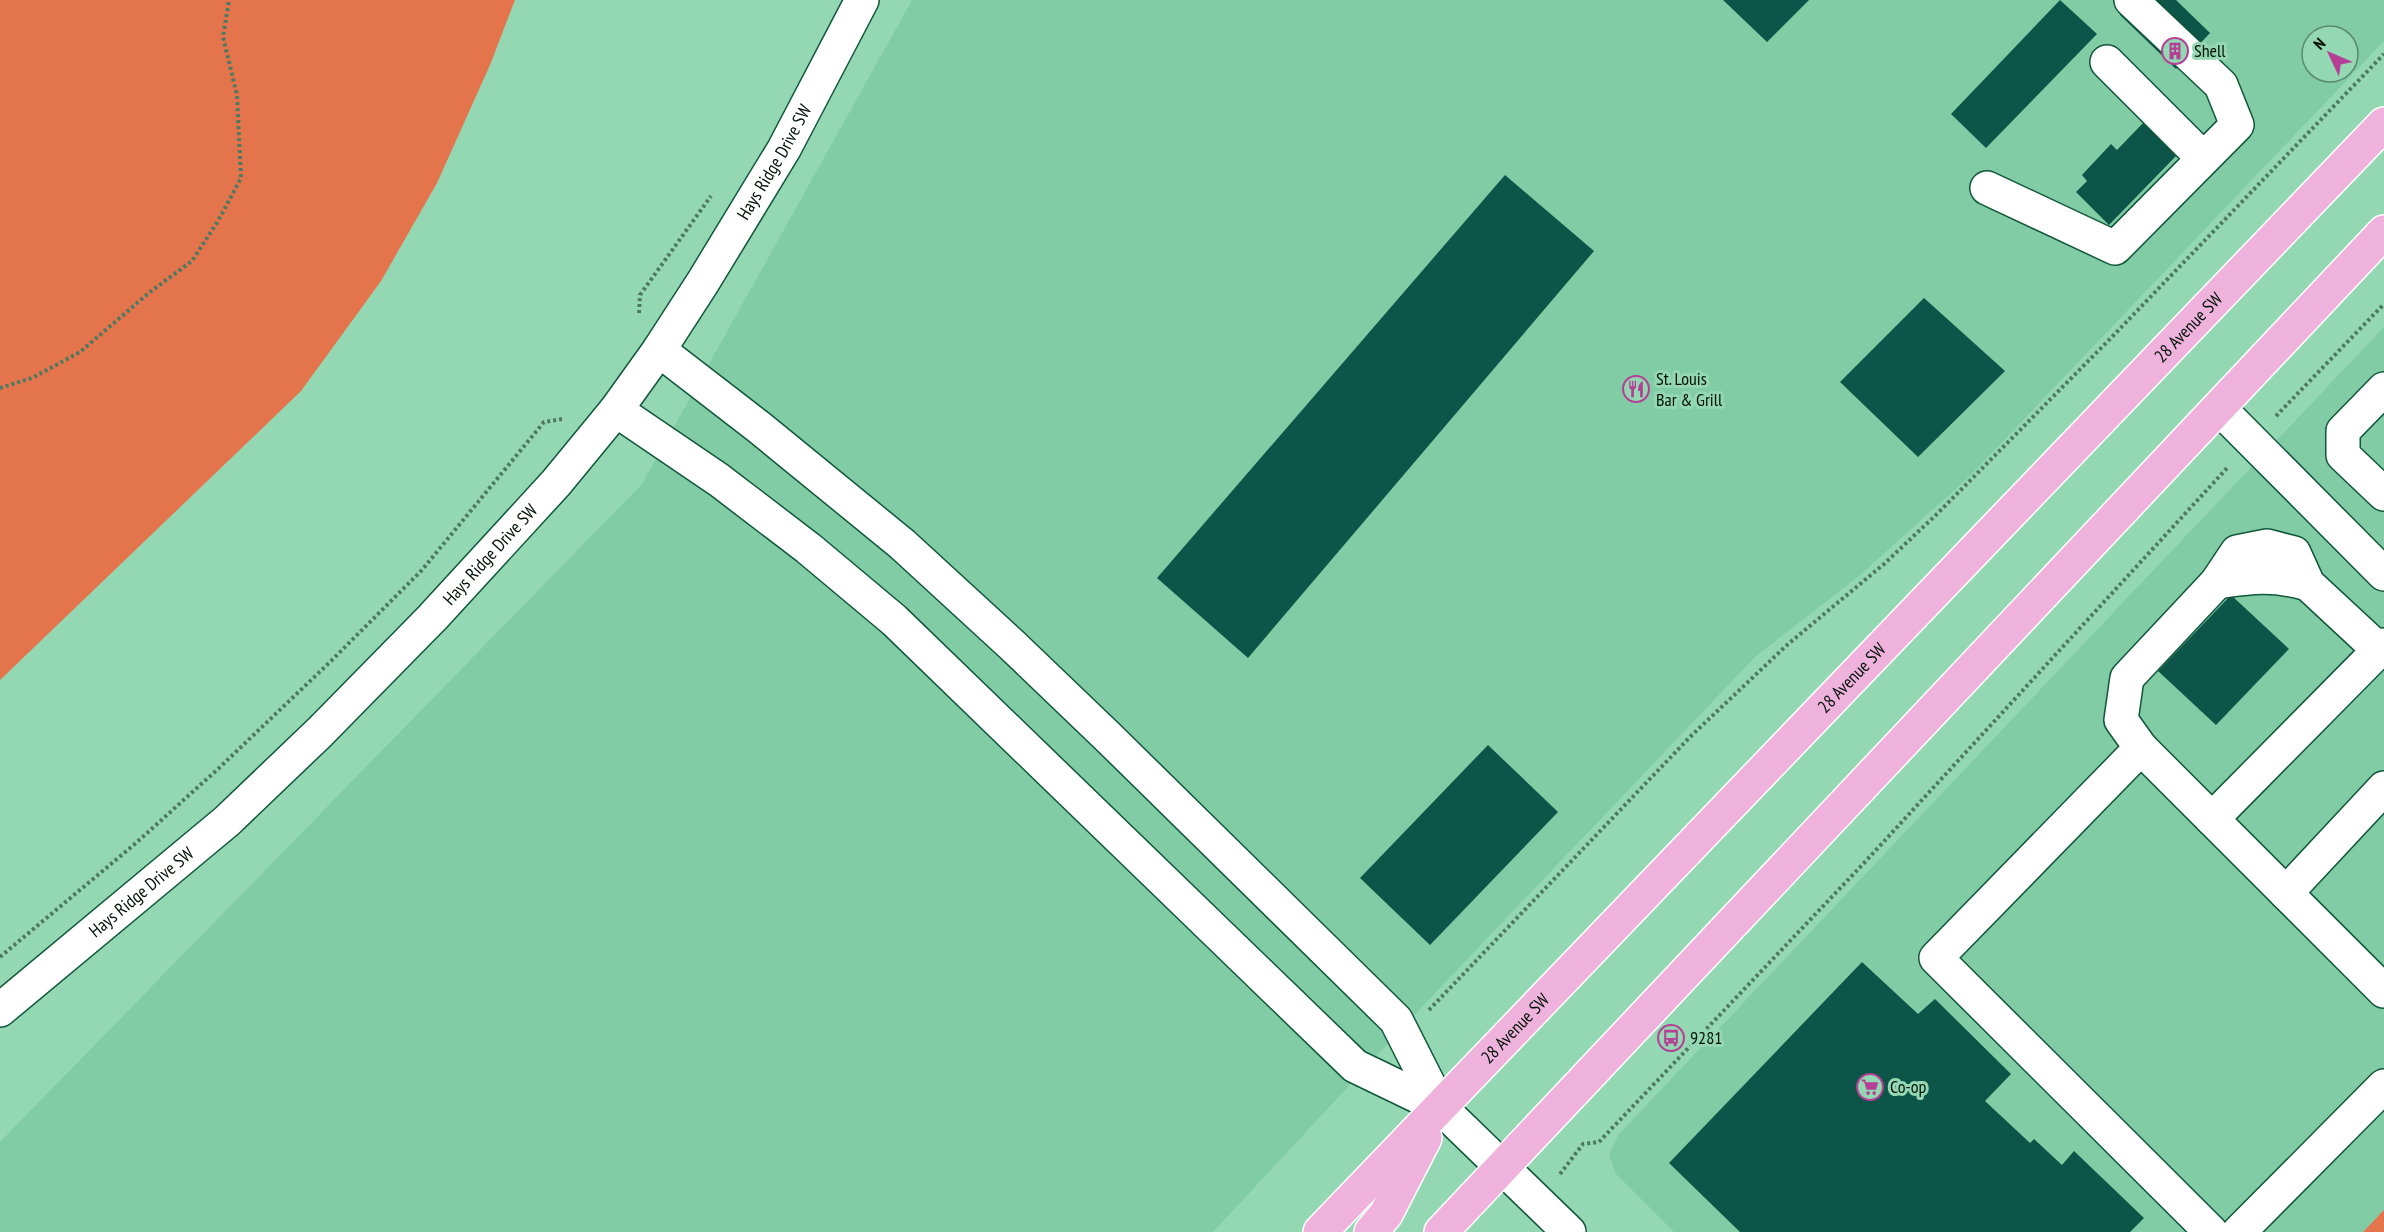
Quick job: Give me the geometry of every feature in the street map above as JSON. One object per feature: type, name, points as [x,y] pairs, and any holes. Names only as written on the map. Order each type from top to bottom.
[{"type":"main road","name":"28 Avenue SW","points":[[1320,1232],[2384,124]]},
{"type":"main road","points":[[1441,1232],[2384,232]]},
{"type":"main road","points":[[1371,1232],[1386,1214],[1440,1107]]},
{"type":"street","name":"Hays Ridge Drive SW","points":[[0,1010],[227,821],[320,732],[440,610],[556,483],[616,410],[659,350],[784,148],[862,0]]},
{"type":"street","points":[[1987,188],[2115,248],[2236,125],[2221,85],[2131,0]]},
{"type":"street","points":[[2107,62],[2204,158]]},
{"type":"street","points":[[659,350],[760,428],[902,544],[1100,729],[1396,1020],[1440,1107]]},
{"type":"street","points":[[2381,486],[2343,455],[2343,431],[2384,389]]},
{"type":"street","points":[[2219,408],[2384,574]]},
{"type":"street","points":[[616,410],[719,480],[807,548],[894,620],[1355,1066],[1440,1107],[1569,1232]]},
{"type":"street","points":[[2212,819],[2381,648],[2308,584],[2294,553],[2267,546],[2237,552],[2217,582],[2127,678],[2121,720],[2141,748],[2212,819],[2384,991]]},
{"type":"street","points":[[2141,748],[1936,958],[2211,1232]]},
{"type":"street","points":[[2286,893],[2384,788]]},
{"type":"street","points":[[2239,1232],[2384,1086]]},
{"type":"path","points":[[0,388],[32,378],[80,352],[150,292],[192,261],[218,221],[241,178],[237,95],[223,38],[229,0]]},
{"type":"path","points":[[1438,999],[1690,737],[1786,645],[1884,564],[1937,514],[2117,332],[2384,54]]},
{"type":"path","points":[[639,320],[640,295],[716,189]]},
{"type":"path","points":[[2272,420],[2384,304]]},
{"type":"path","points":[[0,957],[136,843],[218,769],[422,570],[544,422],[565,418]]},
{"type":"path","points":[[1582,1144],[1599,1142],[1825,905],[2235,459]]},
{"type":"shaded area","points":[[0,0],[515,0],[490,65],[437,183],[381,281],[301,391],[0,680]]},
{"type":"shaded area","points":[[912,0],[2384,0],[2384,41],[2360,66],[2360,24],[2300,24],[2300,84],[2343,84],[1970,476],[1859,576],[1755,657],[1436,992],[1213,1232],[0,1232],[0,1142],[642,484]]},
{"type":"shaded area","points":[[2384,327],[2384,1210],[2363,1232],[1674,1232],[1616,1174],[1609,1155],[1619,1134]]},
{"type":"shaded area","points":[[2384,1210],[2384,1232],[2363,1232]]},
{"type":"building","points":[[1723,0],[1809,0],[1767,42]]},
{"type":"building","points":[[2060,0],[2097,34],[1986,148],[1951,114]]},
{"type":"building","name":"Shell","points":[[2134,0],[2176,0],[2210,33],[2176,69],[2120,15]]},
{"type":"building","points":[[2143,123],[2176,156],[2109,225],[2076,192],[2087,181],[2082,175],[2111,144],[2117,150]]},
{"type":"building","points":[[1505,175],[1594,251],[1248,658],[1157,578]]},
{"type":"building","points":[[1924,298],[2005,371],[1918,457],[1840,382]]},
{"type":"building","points":[[2231,595],[2289,649],[2216,725],[2158,671]]},
{"type":"building","points":[[1488,745],[1558,812],[1430,945],[1360,878]]},
{"type":"building","name":"Co-op","points":[[1862,962],[1918,1014],[1935,999],[2011,1074],[1985,1101],[2030,1143],[2034,1139],[2062,1165],[2074,1151],[2144,1218],[2130,1232],[1740,1232],[1669,1163]]},
{"type":"place","name":"Shell","points":[[2175,51]]},
{"type":"place","name":"St. Louis Bar & Grill","points":[[1636,389]]},
{"type":"place","name":"9281","points":[[1671,1038]]},
{"type":"place","name":"Co-op","points":[[1870,1087]]}]
